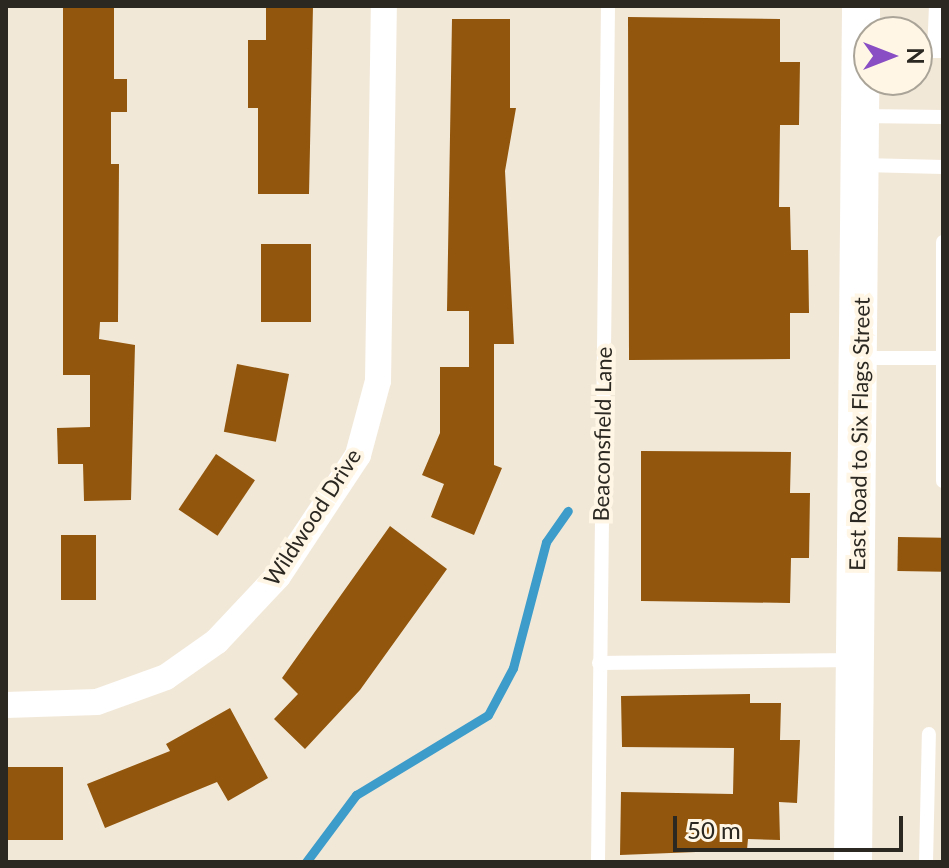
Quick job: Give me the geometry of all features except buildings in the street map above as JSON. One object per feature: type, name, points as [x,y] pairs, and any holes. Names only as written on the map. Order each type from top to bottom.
[{"type":"street","name":"Wildwood Drive","points":[[6,705],[97,702],[166,677],[217,641],[278,576],[358,455],[378,381],[384,6]]},
{"type":"street","name":"East Road to Six Flags Street","points":[[853,862],[863,165],[861,6]]},
{"type":"lane","name":"Beaconsfield Lane","points":[[598,862],[608,6]]},
{"type":"lane","points":[[936,6],[934,51],[943,51]]},
{"type":"lane","points":[[862,116],[943,117]]},
{"type":"lane","points":[[863,165],[943,167]]},
{"type":"lane","points":[[943,242],[940,358],[943,481]]},
{"type":"lane","points":[[860,358],[940,358]]},
{"type":"lane","points":[[599,663],[855,660]]},
{"type":"lane","points":[[926,862],[929,734]]},
{"type":"waterway","points":[[306,862],[356,795],[488,715],[513,668],[546,542],[568,511]]}]
